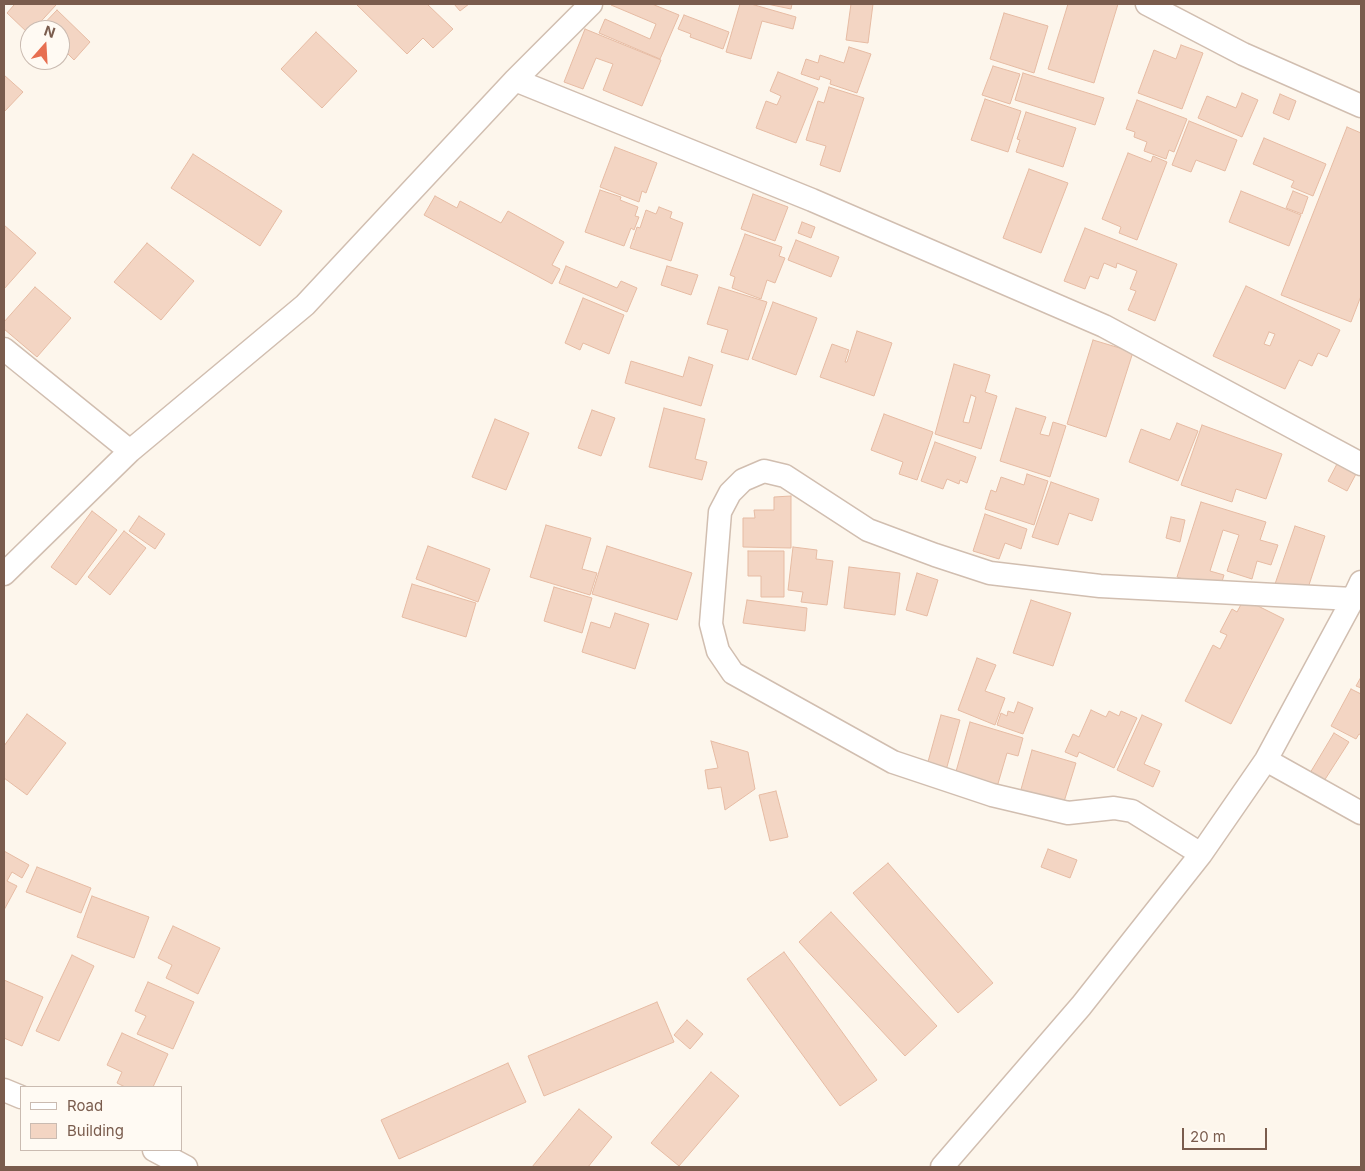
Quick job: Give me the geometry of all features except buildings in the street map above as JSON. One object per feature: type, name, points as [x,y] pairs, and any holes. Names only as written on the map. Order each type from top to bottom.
[{"type":"street","points":[[4,574],[130,451],[305,305],[515,80],[591,4]]},
{"type":"street","points":[[1146,4],[1243,54],[1361,106]]},
{"type":"street","points":[[515,80],[812,200],[1104,326],[1361,464]]},
{"type":"street","points":[[4,349],[130,451]]},
{"type":"street","points":[[942,1167],[1081,1006],[1201,854],[1266,760],[1357,590],[1100,586],[990,573],[868,530],[785,476],[764,471],[743,480],[730,493],[720,512],[711,624],[718,651],[733,673],[893,762],[992,795],[1068,813],[1114,808],[1132,811],[1201,854]]},
{"type":"street","points":[[1266,760],[1361,813]]},
{"type":"street","points":[[156,1151],[186,1167]]}]
